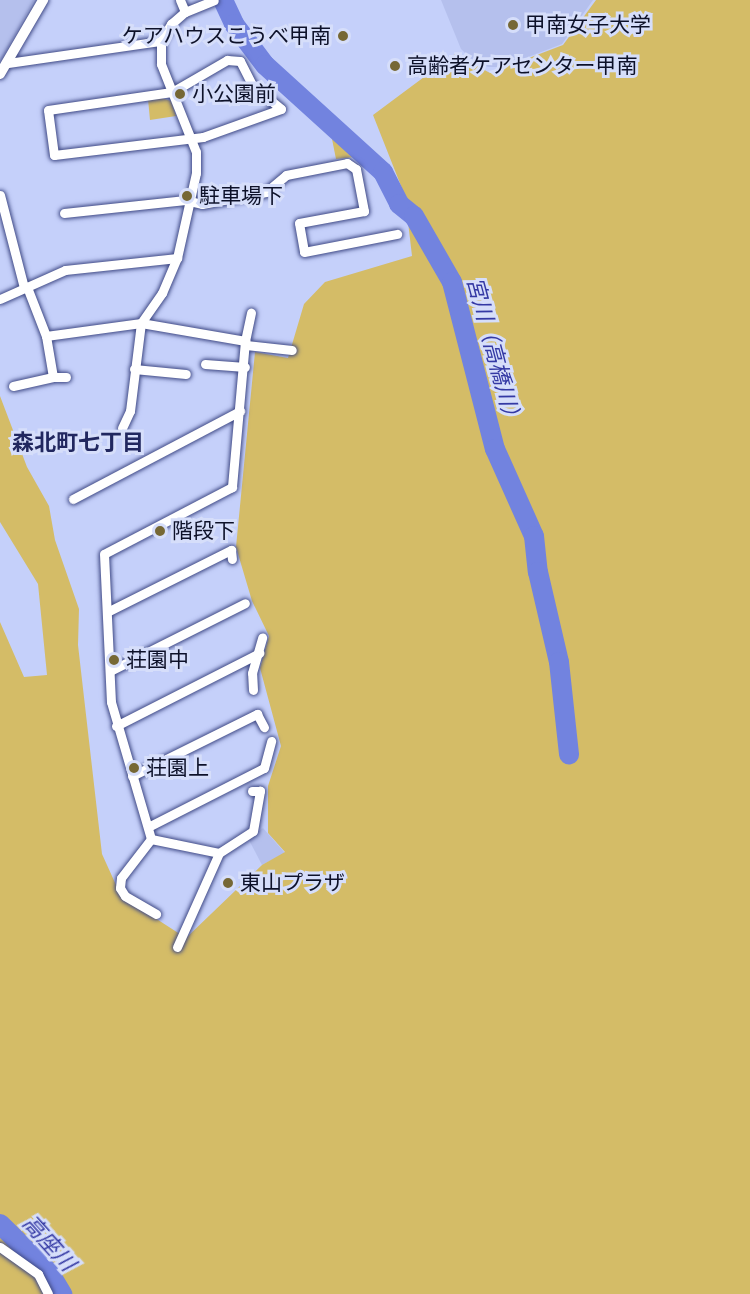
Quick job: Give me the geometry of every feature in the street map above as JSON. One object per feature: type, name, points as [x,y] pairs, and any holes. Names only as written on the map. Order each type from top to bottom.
[{"type":"street","points":[[0,74],[43,0]]},
{"type":"street","points":[[180,0],[185,12]]},
{"type":"street","points":[[122,428],[130,411],[141,323],[162,293],[177,258],[192,201],[196,152],[161,64],[162,41],[171,24],[185,12],[213,1]]},
{"type":"street","points":[[8,63],[162,41]]},
{"type":"street","points":[[226,60],[240,61],[253,86],[281,109],[203,137],[190,137],[54,155],[48,110],[172,92],[226,60]]},
{"type":"street","points":[[64,213],[192,201],[202,204],[266,192],[286,175],[347,163],[356,169],[364,211],[299,223],[304,252],[397,234]]},
{"type":"street","points":[[0,195],[10,242],[25,287],[46,336],[53,377]]},
{"type":"street","points":[[0,248],[10,242]]},
{"type":"street","points":[[0,299],[64,270],[177,258]]},
{"type":"street","points":[[151,839],[116,726],[110,671],[104,554],[232,487],[251,313]]},
{"type":"street","points":[[46,336],[141,323],[292,350]]},
{"type":"street","points":[[205,364],[245,367]]},
{"type":"street","points":[[134,369],[186,374]]},
{"type":"street","points":[[14,386],[53,377],[66,377]]},
{"type":"street","points":[[73,499],[240,411]]},
{"type":"street","points":[[107,612],[231,550],[232,559]]},
{"type":"street","points":[[110,671],[246,603]]},
{"type":"street","points":[[253,690],[252,673],[262,637]]},
{"type":"street","points":[[116,726],[259,653]]},
{"type":"street","points":[[132,776],[257,714],[264,727]]},
{"type":"street","points":[[148,827],[264,768],[271,741]]},
{"type":"street","points":[[177,947],[219,852],[253,831],[260,791],[252,791]]},
{"type":"street","points":[[151,839],[219,852]]},
{"type":"street","points":[[151,839],[121,878],[120,888],[125,896],[156,914]]},
{"type":"street","points":[[0,1247],[38,1274],[48,1294]]},
{"type":"shaded area","points":[[0,0],[34,0],[0,62]]},
{"type":"shaded area","name":"甲南女子大学","points":[[441,0],[593,0],[562,44],[502,67],[488,67],[470,58],[461,49]]},
{"type":"shaded area","points":[[596,0],[750,0],[750,1294],[0,1294],[0,622],[24,677],[47,675],[38,584],[0,522],[0,396],[27,467],[49,506],[55,540],[79,609],[78,645],[102,854],[121,896],[186,938],[262,865],[285,852],[268,833],[268,786],[281,746],[260,668],[269,636],[252,601],[236,547],[255,352],[288,358],[304,304],[325,282],[412,256],[405,196],[373,115],[455,54],[490,73],[563,45]]},
{"type":"shaded area","points":[[159,97],[171,101],[176,116],[150,120],[148,99]]},
{"type":"shaded area","points":[[339,138],[354,152],[355,157],[336,159],[332,139]]},
{"type":"shaded area","points":[[263,828],[285,853],[262,865],[249,840]]},
{"type":"waterway","name":"宮川（高橋川）","points":[[223,0],[234,24],[265,65],[383,172],[399,204],[414,216],[452,282],[495,449],[534,536],[538,572],[559,662],[569,754]]},
{"type":"waterway","name":"高座川","points":[[0,1224],[49,1272],[62,1294]]},
{"type":"place","name":"甲南女子大学","points":[[513,25]]},
{"type":"place","name":"ケアハウスこうべ甲南","points":[[343,36]]},
{"type":"place","name":"高齢者ケアセンター甲南","points":[[395,66]]},
{"type":"place","name":"小公園前","points":[[180,94]]},
{"type":"place","name":"駐車場下","points":[[187,196]]},
{"type":"place","name":"階段下","points":[[160,531]]},
{"type":"place","name":"荘園中","points":[[114,660]]},
{"type":"place","name":"荘園上","points":[[134,768]]},
{"type":"place","name":"東山プラザ","points":[[228,883]]},
{"type":"district","name":"森北町七丁目","points":[[78,443]]}]
